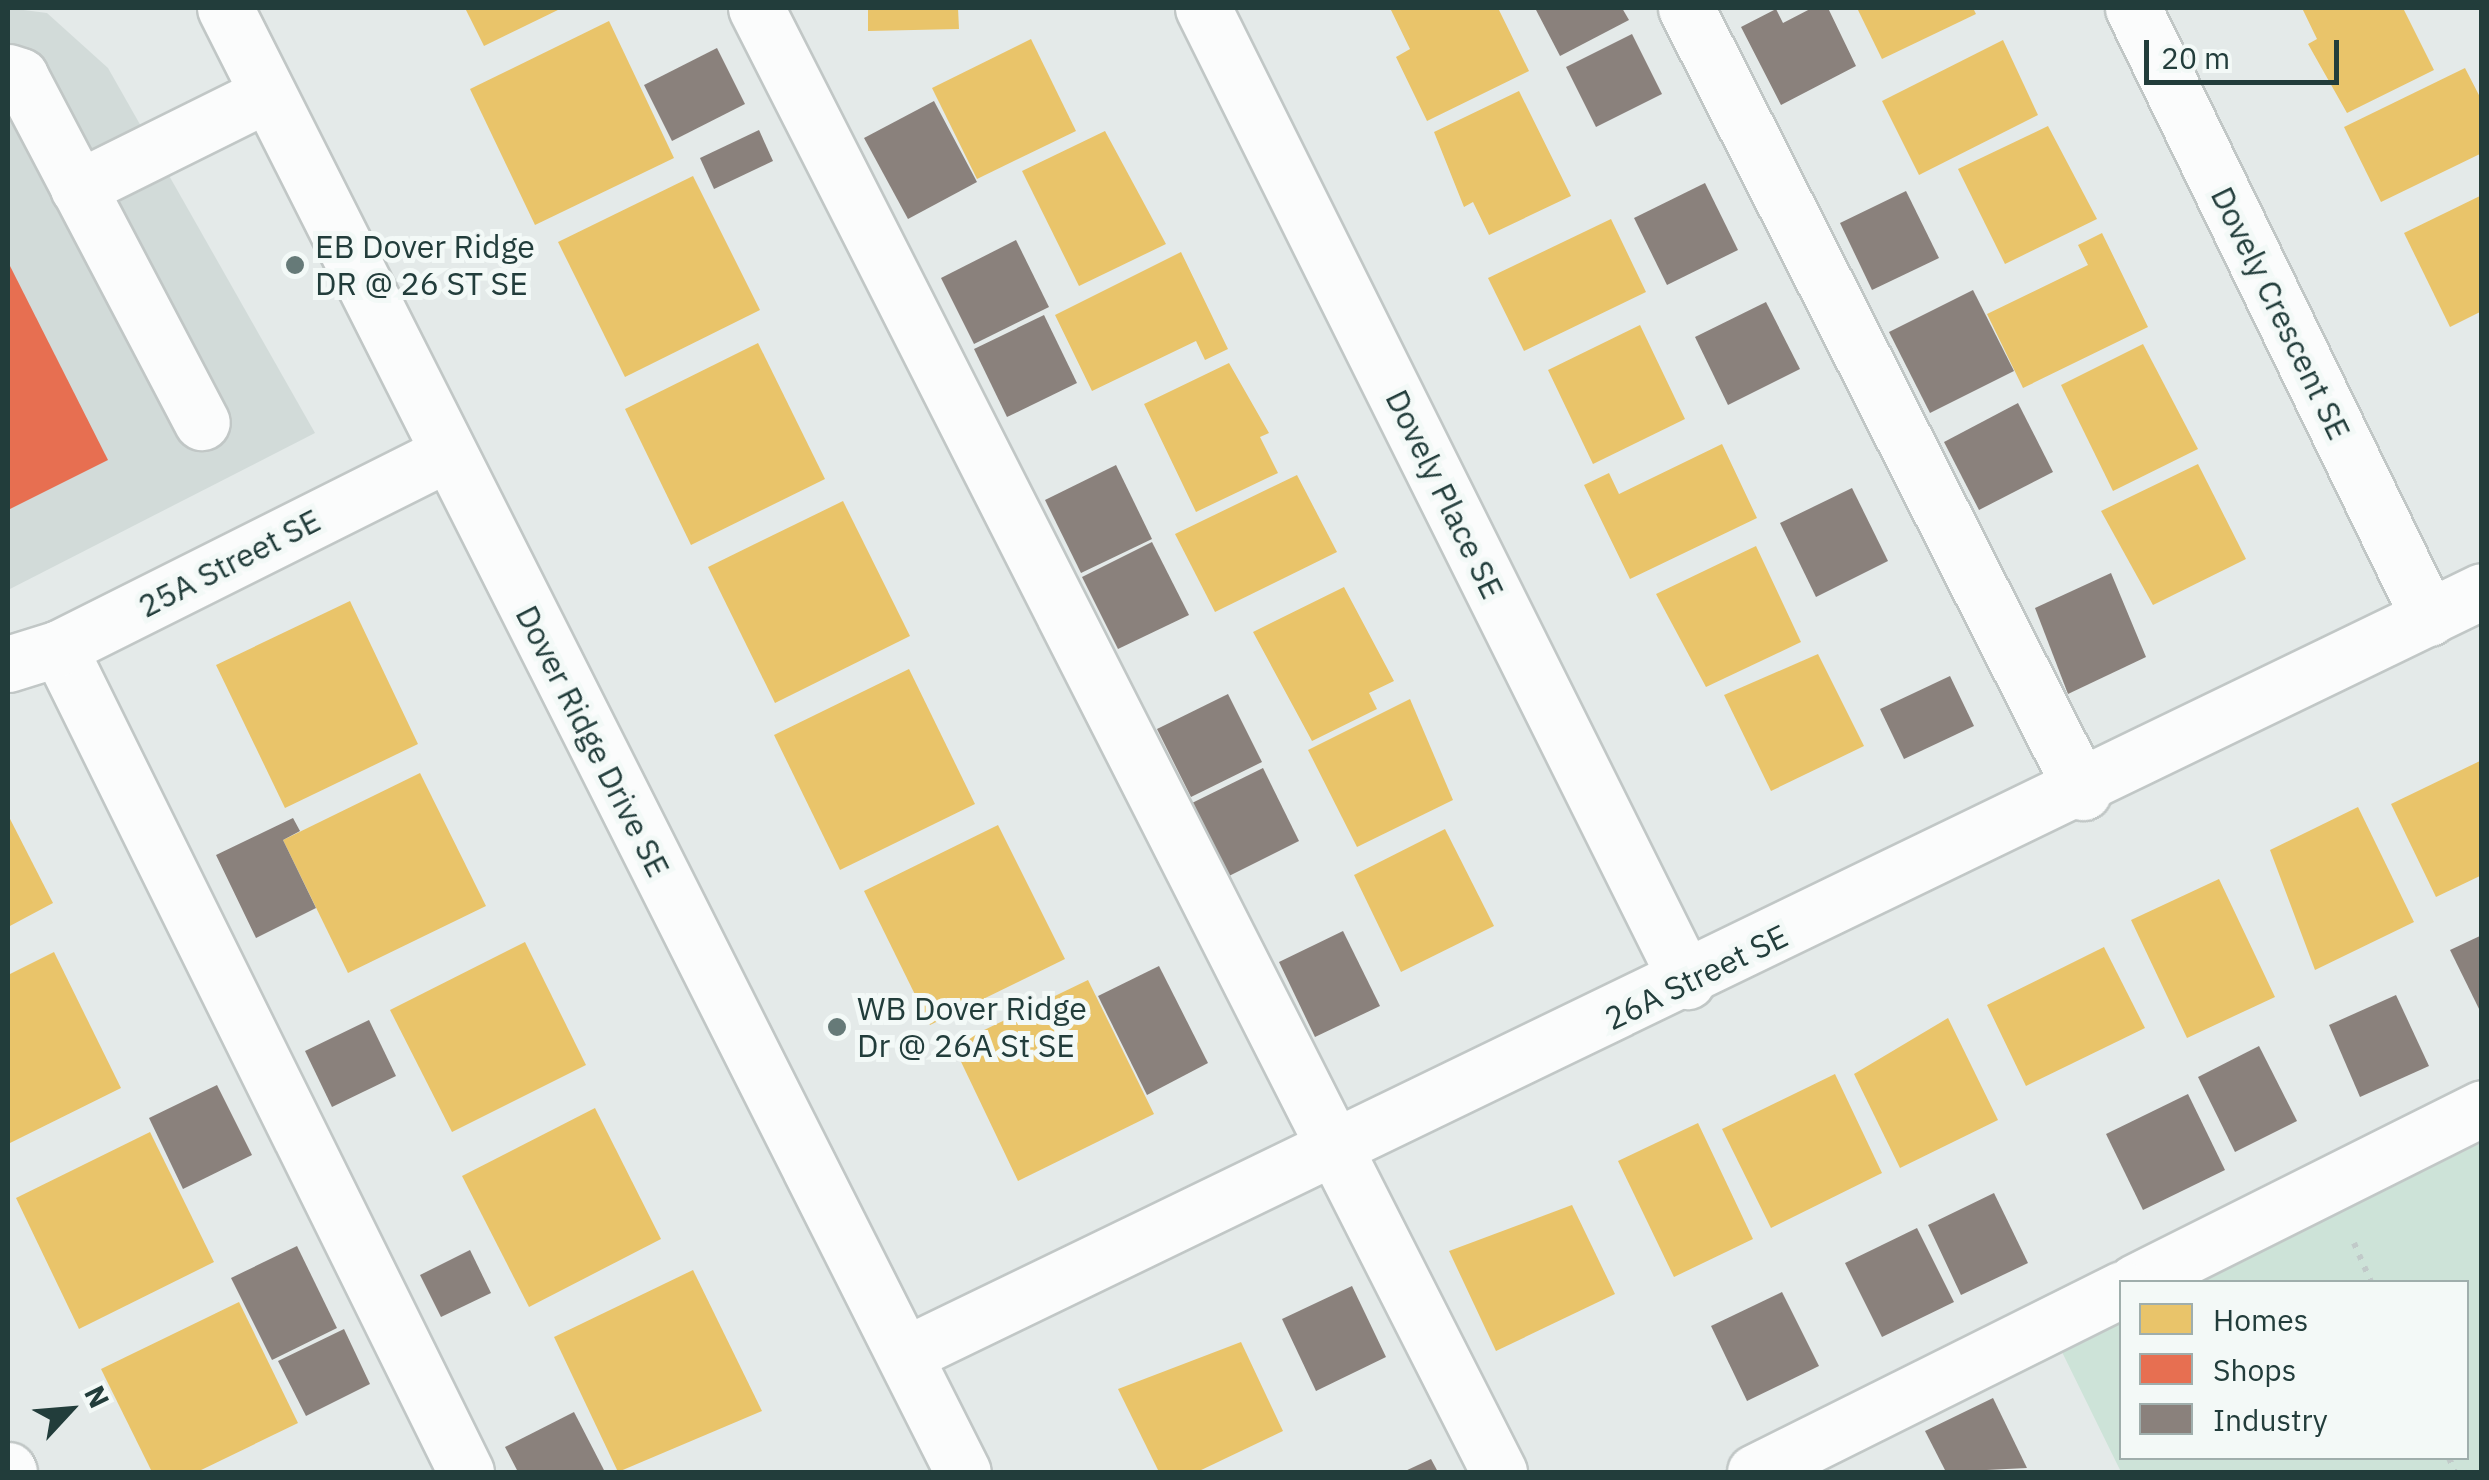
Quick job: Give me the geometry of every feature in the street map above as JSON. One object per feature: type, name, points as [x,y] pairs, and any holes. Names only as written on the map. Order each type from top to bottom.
[{"type":"street","name":"Dover Ridge Drive SE","points":[[225,8],[963,1472]]},
{"type":"street","points":[[756,8],[1340,1147],[1500,1472]]},
{"type":"street","name":"Dovely Place SE","points":[[1203,8],[1687,981]]},
{"type":"street","points":[[1686,8],[2083,792]]},
{"type":"street","name":"Dovely Crescent SE","points":[[2134,8],[2429,618]]},
{"type":"street","points":[[8,72],[20,76],[202,422]]},
{"type":"street","points":[[78,188],[267,94]]},
{"type":"street","name":"25A Street SE","points":[[8,664],[59,648],[447,454]]},
{"type":"street","name":"26A Street SE","points":[[906,1354],[2083,792],[2482,592]]},
{"type":"street","points":[[59,648],[466,1472]]},
{"type":"street","points":[[2139,1280],[2482,1108]]},
{"type":"street","points":[[1754,1472],[2119,1290]]},
{"type":"shaded area","points":[[8,8],[47,13],[108,68],[315,433],[8,590]]},
{"type":"green space","points":[[2481,1143],[2481,1472],[2121,1472],[2061,1350],[2119,1321],[2119,1460],[2469,1460],[2469,1280],[2202,1280]]},
{"type":"building: Homes","points":[[465,8],[562,8],[484,46]]},
{"type":"building: Homes","points":[[868,8],[958,8],[959,29],[868,31]]},
{"type":"building: Homes","points":[[1390,8],[1498,8],[1529,71],[1427,121],[1396,57],[1410,49]]},
{"type":"building: Homes","points":[[1857,8],[1973,8],[1976,14],[1882,59]]},
{"type":"building: Homes","points":[[2302,8],[2403,8],[2434,70],[2347,113],[2308,44],[2317,39]]},
{"type":"building: Homes","points":[[609,21],[674,158],[535,225],[470,89]]},
{"type":"building: Homes","points":[[1031,39],[1076,131],[977,179],[932,88]]},
{"type":"building: Homes","points":[[2003,40],[2038,115],[1919,175],[1882,101]]},
{"type":"building: Homes","points":[[2465,68],[2482,101],[2482,153],[2381,202],[2344,127]]},
{"type":"building: Homes","points":[[1519,91],[1571,196],[1489,235],[1473,202],[1464,207],[1434,132]]},
{"type":"building: Homes","points":[[2048,126],[2097,219],[2005,264],[1958,169]]},
{"type":"building: Homes","points":[[1105,131],[1166,244],[1079,286],[1022,171]]},
{"type":"building: Homes","points":[[693,176],[760,310],[625,377],[558,242]]},
{"type":"building: Homes","points":[[2482,195],[2482,311],[2450,327],[2404,233]]},
{"type":"building: Homes","points":[[1611,219],[1646,292],[1524,351],[1488,278]]},
{"type":"building: Homes","points":[[2102,233],[2148,327],[2023,388],[1987,314],[2088,265],[2078,245]]},
{"type":"building: Homes","points":[[1181,252],[1228,349],[1205,360],[1196,341],[1092,391],[1055,315]]},
{"type":"building: Homes","points":[[1640,325],[1685,419],[1593,464],[1548,370]]},
{"type":"building: Homes","points":[[758,343],[825,479],[691,545],[625,409]]},
{"type":"building: Homes","points":[[2143,344],[2198,449],[2113,491],[2061,385]]},
{"type":"building: Homes","points":[[1229,363],[1269,433],[1260,437],[1278,473],[1196,512],[1144,404]]},
{"type":"building: Homes","points":[[1722,444],[1757,518],[1630,579],[1584,485],[1609,473],[1619,494]]},
{"type":"building: Homes","points":[[2198,464],[2246,559],[2153,605],[2101,511]]},
{"type":"building: Homes","points":[[1297,475],[1337,552],[1215,612],[1175,534]]},
{"type":"building: Homes","points":[[843,501],[910,636],[775,703],[708,567]]},
{"type":"building: Homes","points":[[1756,546],[1801,642],[1706,687],[1656,594]]},
{"type":"building: Homes","points":[[1344,587],[1394,681],[1369,693],[1377,709],[1312,741],[1253,632]]},
{"type":"building: Homes","points":[[350,601],[418,744],[285,808],[216,665]]},
{"type":"building: Homes","points":[[1818,654],[1864,746],[1771,791],[1724,695]]},
{"type":"building: Homes","points":[[909,669],[975,804],[840,870],[774,735]]},
{"type":"building: Homes","points":[[1410,699],[1453,800],[1357,847],[1308,750]]},
{"type":"building: Homes","points":[[2482,760],[2482,875],[2436,897],[2391,804]]},
{"type":"building: Homes","points":[[420,773],[486,906],[348,973],[283,840]]},
{"type":"building: Homes","points":[[2358,807],[2414,922],[2315,970],[2270,850]]},
{"type":"building: Homes","points":[[8,815],[53,903],[8,927]]},
{"type":"building: Homes","points":[[998,825],[1065,959],[930,1025],[864,891]]},
{"type":"building: Homes","points":[[1445,829],[1494,926],[1401,972],[1354,875]]},
{"type":"building: Homes","points":[[2219,879],[2275,997],[2187,1038],[2131,920]]},
{"type":"building: Homes","points":[[525,942],[586,1065],[452,1132],[390,1010]]},
{"type":"building: Homes","points":[[2104,947],[2145,1028],[2026,1086],[1987,1005]]},
{"type":"building: Homes","points":[[54,952],[121,1088],[8,1144],[8,975]]},
{"type":"building: Homes","points":[[1088,980],[1154,1114],[1018,1181],[953,1045]]},
{"type":"building: Homes","points":[[1948,1018],[1998,1120],[1900,1168],[1854,1074]]},
{"type":"building: Homes","points":[[1835,1074],[1882,1173],[1771,1228],[1722,1129]]},
{"type":"building: Homes","points":[[595,1108],[661,1239],[529,1307],[462,1176]]},
{"type":"building: Homes","points":[[1698,1123],[1753,1239],[1674,1277],[1618,1161]]},
{"type":"building: Homes","points":[[150,1132],[214,1262],[79,1329],[16,1198]]},
{"type":"building: Homes","points":[[1572,1205],[1615,1294],[1496,1351],[1449,1251]]},
{"type":"building: Homes","points":[[693,1270],[762,1411],[618,1472],[554,1337]]},
{"type":"building: Homes","points":[[239,1302],[298,1423],[197,1472],[152,1472],[101,1369]]},
{"type":"building: Homes","points":[[1241,1342],[1283,1431],[1197,1472],[1159,1472],[1118,1389]]},
{"type":"building: Shops","points":[[8,262],[108,460],[8,510]]},
{"type":"building: Industry","points":[[1535,8],[1622,8],[1629,20],[1560,56]]},
{"type":"building: Industry","points":[[1812,8],[1828,8],[1856,66],[1781,105],[1741,27],[1776,9],[1783,23]]},
{"type":"building: Industry","points":[[1632,34],[1662,94],[1596,127],[1566,67]]},
{"type":"building: Industry","points":[[717,48],[745,104],[672,141],[644,85]]},
{"type":"building: Industry","points":[[934,101],[977,182],[908,219],[864,138]]},
{"type":"building: Industry","points":[[759,130],[773,161],[714,189],[700,158]]},
{"type":"building: Industry","points":[[1705,183],[1738,250],[1667,285],[1634,218]]},
{"type":"building: Industry","points":[[1906,191],[1939,258],[1872,290],[1840,223]]},
{"type":"building: Industry","points":[[1016,240],[1049,307],[974,344],[941,278]]},
{"type":"building: Industry","points":[[1973,290],[2014,371],[1930,413],[1889,332]]},
{"type":"building: Industry","points":[[1766,302],[1800,369],[1728,405],[1695,337]]},
{"type":"building: Industry","points":[[1044,315],[1077,383],[1007,417],[974,349]]},
{"type":"building: Industry","points":[[2018,403],[2053,472],[1979,510],[1944,442]]},
{"type":"building: Industry","points":[[1116,465],[1152,539],[1081,573],[1045,500]]},
{"type":"building: Industry","points":[[1852,488],[1888,561],[1816,597],[1780,523]]},
{"type":"building: Industry","points":[[1152,542],[1189,615],[1118,649],[1082,577]]},
{"type":"building: Industry","points":[[2111,573],[2146,657],[2068,694],[2035,608]]},
{"type":"building: Industry","points":[[1950,676],[1974,726],[1904,759],[1880,709]]},
{"type":"building: Industry","points":[[1228,694],[1262,762],[1191,797],[1157,729]]},
{"type":"building: Industry","points":[[1263,768],[1299,841],[1227,877],[1190,804]]},
{"type":"building: Industry","points":[[293,818],[300,831],[283,840],[316,908],[256,938],[216,855]]},
{"type":"building: Industry","points":[[1343,931],[1380,1006],[1315,1037],[1279,962]]},
{"type":"building: Industry","points":[[2482,935],[2482,1015],[2450,950]]},
{"type":"building: Industry","points":[[1159,966],[1208,1063],[1147,1095],[1098,996]]},
{"type":"building: Industry","points":[[2396,995],[2429,1066],[2360,1097],[2329,1025]]},
{"type":"building: Industry","points":[[369,1020],[396,1076],[332,1107],[305,1051]]},
{"type":"building: Industry","points":[[2259,1046],[2297,1121],[2235,1152],[2198,1077]]},
{"type":"building: Industry","points":[[217,1085],[252,1155],[183,1189],[149,1118]]},
{"type":"building: Industry","points":[[2188,1094],[2225,1170],[2143,1210],[2106,1134]]},
{"type":"building: Industry","points":[[1994,1193],[2028,1263],[1961,1295],[1928,1225]]},
{"type":"building: Industry","points":[[1917,1228],[1954,1302],[1882,1337],[1845,1263]]},
{"type":"building: Industry","points":[[297,1246],[337,1328],[272,1360],[231,1278]]},
{"type":"building: Industry","points":[[470,1250],[491,1293],[441,1317],[420,1275]]},
{"type":"building: Industry","points":[[1352,1286],[1386,1357],[1316,1391],[1282,1319]]},
{"type":"building: Industry","points":[[1782,1292],[1819,1366],[1747,1401],[1711,1326]]},
{"type":"building: Industry","points":[[344,1329],[370,1384],[306,1416],[278,1361]]},
{"type":"building: Industry","points":[[1993,1398],[2027,1468],[1946,1472],[1925,1431]]},
{"type":"building: Industry","points":[[574,1412],[605,1472],[518,1472],[505,1447]]},
{"type":"building: Industry","points":[[1431,1459],[1438,1472],[1403,1472]]},
{"type":"place","name":"EB Dover Ridge DR @ 26 ST SE","points":[[295,265]]},
{"type":"place","name":"WB Dover Ridge Dr @ 26A St SE","points":[[837,1027]]}]
